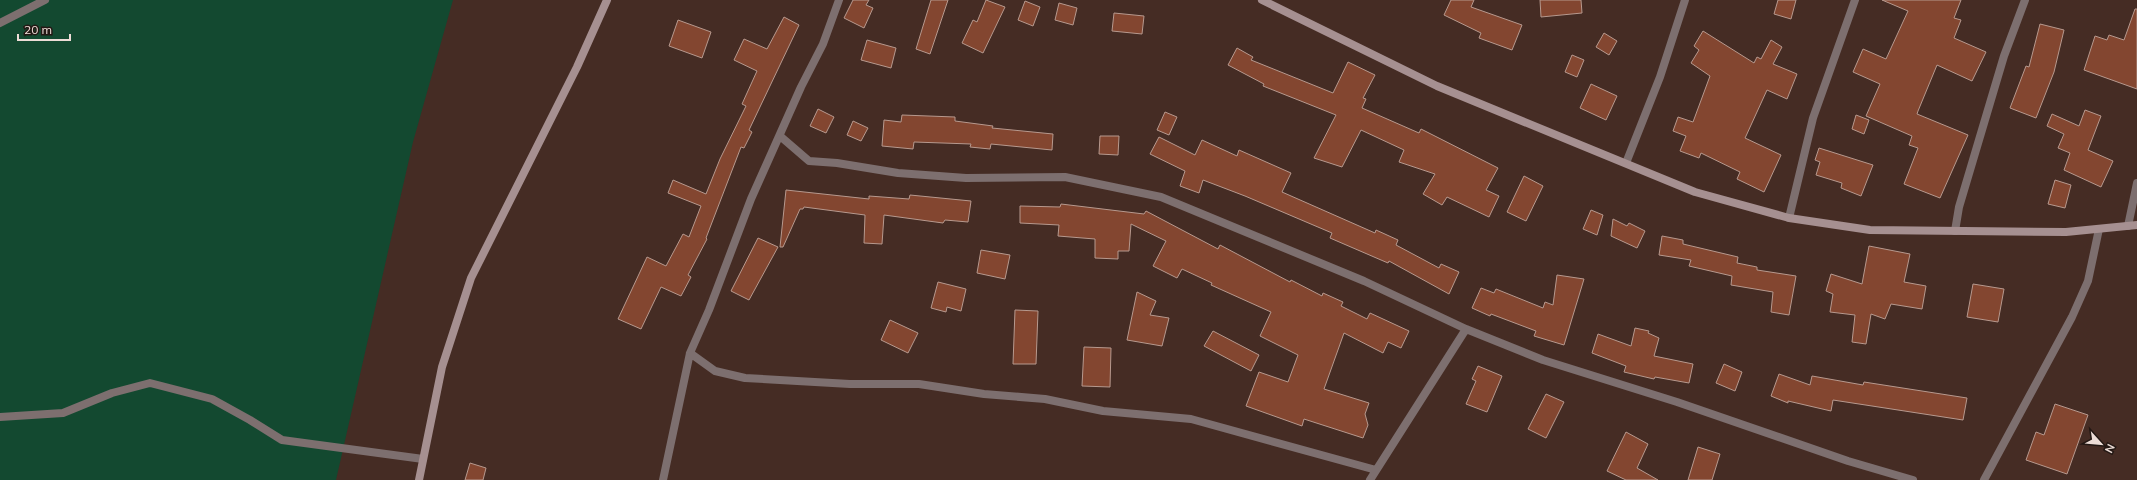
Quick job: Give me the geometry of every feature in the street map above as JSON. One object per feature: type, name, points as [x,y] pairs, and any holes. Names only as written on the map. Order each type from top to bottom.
[{"type":"street","points":[[0,23],[45,0]]},
{"type":"street","points":[[419,480],[442,367],[471,278],[577,67],[607,0]]},
{"type":"street","points":[[662,480],[690,353],[709,310],[751,200],[801,88],[823,44],[839,0]]},
{"type":"street","points":[[1262,0],[1437,86],[1695,192],[1789,218],[1870,230],[2066,232],[2137,225]]},
{"type":"street","points":[[1626,163],[1660,77],[1685,0]]},
{"type":"street","points":[[1789,218],[1813,118],[1855,0]]},
{"type":"street","points":[[1955,231],[1959,207],[2004,56],[2025,0]]},
{"type":"street","points":[[780,136],[809,161],[836,163],[898,173],[966,178],[1064,177],[1161,197],[1364,281],[1466,329],[1543,360],[1677,402],[1848,461],[1913,480]]},
{"type":"street","points":[[2128,226],[2137,183]]},
{"type":"street","points":[[1984,480],[2077,305],[2088,281],[2099,229]]},
{"type":"street","points":[[1370,480],[1466,329]]},
{"type":"street","points":[[690,353],[715,371],[745,378],[850,384],[919,384],[984,394],[1045,398],[1103,411],[1191,420],[1376,470]]},
{"type":"street","points":[[0,417],[63,413],[112,392],[150,383],[212,399],[282,440],[423,459]]},
{"type":"green space","points":[[0,0],[453,0],[413,142],[336,480],[0,480]]},
{"type":"building","points":[[853,0],[869,0],[866,5],[873,8],[864,28],[844,18]]},
{"type":"building","points":[[931,0],[948,0],[930,54],[916,49]]},
{"type":"building","points":[[986,0],[1005,7],[983,53],[962,43],[973,20],[977,22]]},
{"type":"building","points":[[1451,0],[1474,0],[1471,7],[1522,25],[1512,50],[1479,38],[1481,33],[1444,15]]},
{"type":"building","points":[[1540,0],[1581,0],[1582,13],[1541,17]]},
{"type":"building","points":[[1778,0],[1796,0],[1791,19],[1774,14]]},
{"type":"building","points":[[1882,0],[1961,0],[1954,18],[1961,20],[1954,38],[1986,52],[1972,81],[1937,65],[1917,114],[1968,135],[1940,198],[1904,184],[1918,148],[1909,145],[1912,136],[1866,116],[1880,84],[1853,72],[1863,49],[1886,59],[1908,11]]},
{"type":"building","points":[[1025,1],[1040,7],[1033,26],[1018,20]]},
{"type":"building","points":[[1059,3],[1077,8],[1073,25],[1055,20]]},
{"type":"building","points":[[2135,9],[2137,9],[2137,89],[2084,70],[2095,36],[2107,40],[2109,35],[2124,40]]},
{"type":"building","points":[[1114,13],[1144,16],[1142,34],[1112,31]]},
{"type":"building","points":[[784,17],[799,25],[749,130],[752,132],[744,148],[741,147],[706,238],[707,239],[688,275],[691,277],[681,296],[661,287],[641,329],[618,319],[647,257],[666,266],[683,234],[689,237],[701,206],[668,193],[673,180],[706,194],[720,159],[746,106],[742,104],[757,71],[734,60],[744,39],[767,49]]},
{"type":"building","points":[[678,20],[711,32],[702,58],[669,46]]},
{"type":"building","points":[[2040,24],[2064,30],[2054,72],[2036,118],[2010,108],[2026,66],[2029,67]]},
{"type":"building","points":[[1703,31],[1754,63],[1757,57],[1761,59],[1771,40],[1782,47],[1773,64],[1797,74],[1787,99],[1767,90],[1745,138],[1781,155],[1764,192],[1737,179],[1740,172],[1701,153],[1699,158],[1680,151],[1686,136],[1673,131],[1678,117],[1693,122],[1710,76],[1691,63],[1699,50],[1694,46]]},
{"type":"building","points":[[1604,33],[1617,41],[1609,55],[1596,47]]},
{"type":"building","points":[[867,40],[896,48],[891,68],[861,60]]},
{"type":"building","points":[[1237,48],[1253,57],[1251,60],[1333,93],[1348,62],[1375,75],[1363,98],[1366,99],[1362,108],[1419,133],[1421,129],[1498,168],[1486,190],[1499,196],[1489,217],[1447,197],[1442,205],[1423,194],[1435,174],[1399,162],[1404,150],[1361,130],[1342,167],[1314,158],[1336,115],[1263,86],[1264,84],[1228,65]]},
{"type":"building","points":[[1572,55],[1584,60],[1577,77],[1565,72]]},
{"type":"building","points":[[1591,84],[1617,96],[1606,120],[1580,108]]},
{"type":"building","points":[[818,109],[834,117],[826,133],[810,126]]},
{"type":"building","points":[[2085,110],[2101,116],[2088,150],[2113,161],[2101,187],[2064,170],[2070,153],[2058,148],[2064,134],[2047,126],[2052,114],[2079,126]]},
{"type":"building","points":[[1165,112],[1177,117],[1169,135],[1157,130]]},
{"type":"building","points":[[902,115],[955,117],[955,121],[993,126],[992,128],[1053,134],[1052,150],[991,144],[990,149],[970,147],[971,144],[914,142],[913,149],[882,146],[884,120],[901,122]]},
{"type":"building","points":[[1856,115],[1869,120],[1864,134],[1852,129]]},
{"type":"building","points":[[853,121],[868,128],[861,141],[847,135]]},
{"type":"building","points":[[1100,136],[1119,136],[1118,155],[1099,154]]},
{"type":"building","points":[[1159,137],[1195,155],[1202,140],[1237,156],[1239,150],[1291,173],[1282,192],[1375,233],[1376,230],[1398,240],[1396,245],[1439,268],[1441,264],[1459,272],[1449,294],[1389,261],[1388,263],[1330,238],[1332,233],[1245,196],[1203,180],[1199,193],[1180,186],[1185,171],[1150,154]]},
{"type":"building","points":[[1819,148],[1873,165],[1861,196],[1841,188],[1842,183],[1816,175],[1820,162],[1815,160]]},
{"type":"building","points":[[1524,176],[1543,186],[1526,221],[1507,212]]},
{"type":"building","points":[[2055,180],[2071,185],[2065,208],[2048,204]]},
{"type":"building","points":[[786,190],[869,199],[869,196],[909,199],[910,195],[971,201],[968,222],[945,220],[943,223],[884,215],[882,244],[864,243],[865,215],[804,207],[803,209],[800,209],[783,247],[780,247]]},
{"type":"building","points":[[1061,204],[1144,214],[1146,211],[1218,249],[1220,245],[1290,282],[1291,280],[1322,296],[1323,293],[1343,302],[1341,306],[1367,319],[1370,313],[1409,331],[1401,348],[1388,342],[1383,353],[1344,333],[1324,389],[1369,403],[1365,414],[1368,425],[1363,438],[1304,419],[1302,426],[1246,406],[1259,372],[1288,382],[1298,355],[1260,336],[1271,312],[1211,285],[1212,283],[1182,269],[1177,278],[1153,266],[1166,241],[1131,224],[1129,251],[1118,251],[1118,259],[1095,258],[1095,239],[1058,236],[1059,225],[1020,223],[1020,206],[1060,207]]},
{"type":"building","points":[[1591,210],[1603,215],[1597,235],[1583,229]]},
{"type":"building","points":[[1613,219],[1627,226],[1629,223],[1645,231],[1637,248],[1611,236]]},
{"type":"building","points":[[1662,236],[1683,240],[1683,244],[1738,257],[1737,263],[1757,267],[1757,270],[1796,276],[1789,315],[1771,312],[1773,292],[1731,285],[1732,276],[1689,266],[1691,260],[1659,255]]},
{"type":"building","points":[[758,238],[778,247],[749,300],[731,291]]},
{"type":"building","points":[[1869,246],[1910,254],[1904,282],[1926,286],[1922,309],[1891,304],[1885,319],[1871,314],[1866,344],[1852,342],[1855,315],[1830,312],[1833,294],[1826,291],[1831,274],[1862,284]]},
{"type":"building","points":[[981,250],[1010,255],[1005,279],[977,273]]},
{"type":"building","points":[[1557,275],[1584,279],[1564,345],[1534,336],[1536,331],[1491,314],[1490,316],[1472,308],[1481,288],[1494,293],[1496,289],[1543,308],[1545,302],[1553,305]]},
{"type":"building","points":[[938,282],[966,289],[961,311],[947,307],[946,312],[931,308]]},
{"type":"building","points":[[1973,284],[2004,289],[1998,322],[1967,317]]},
{"type":"building","points":[[1137,292],[1156,301],[1150,315],[1169,318],[1162,346],[1127,340]]},
{"type":"building","points":[[1015,310],[1038,311],[1036,364],[1013,364]]},
{"type":"building","points":[[890,320],[918,333],[908,353],[881,340]]},
{"type":"building","points":[[1635,328],[1649,331],[1648,333],[1659,338],[1654,356],[1693,364],[1689,383],[1655,377],[1654,379],[1624,372],[1626,366],[1592,353],[1598,334],[1631,346]]},
{"type":"building","points":[[1213,331],[1259,355],[1251,371],[1204,346]]},
{"type":"building","points":[[1084,347],[1111,348],[1110,387],[1082,386]]},
{"type":"building","points":[[1724,364],[1742,372],[1735,391],[1716,383]]},
{"type":"building","points":[[1478,366],[1502,376],[1487,412],[1466,404],[1476,381],[1472,379]]},
{"type":"building","points":[[1779,374],[1810,385],[1812,376],[1863,385],[1864,382],[1967,398],[1963,420],[1833,400],[1831,411],[1788,401],[1788,403],[1771,396]]},
{"type":"building","points":[[1546,394],[1564,402],[1546,438],[1528,429]]},
{"type":"building","points":[[2055,404],[2088,415],[2067,474],[2026,460],[2036,432],[2044,435]]},
{"type":"building","points":[[1626,432],[1648,444],[1637,468],[1658,480],[1626,480],[1607,471]]},
{"type":"building","points":[[1698,447],[1720,454],[1712,480],[1688,480]]},
{"type":"building","points":[[470,463],[486,468],[483,480],[465,480]]}]
